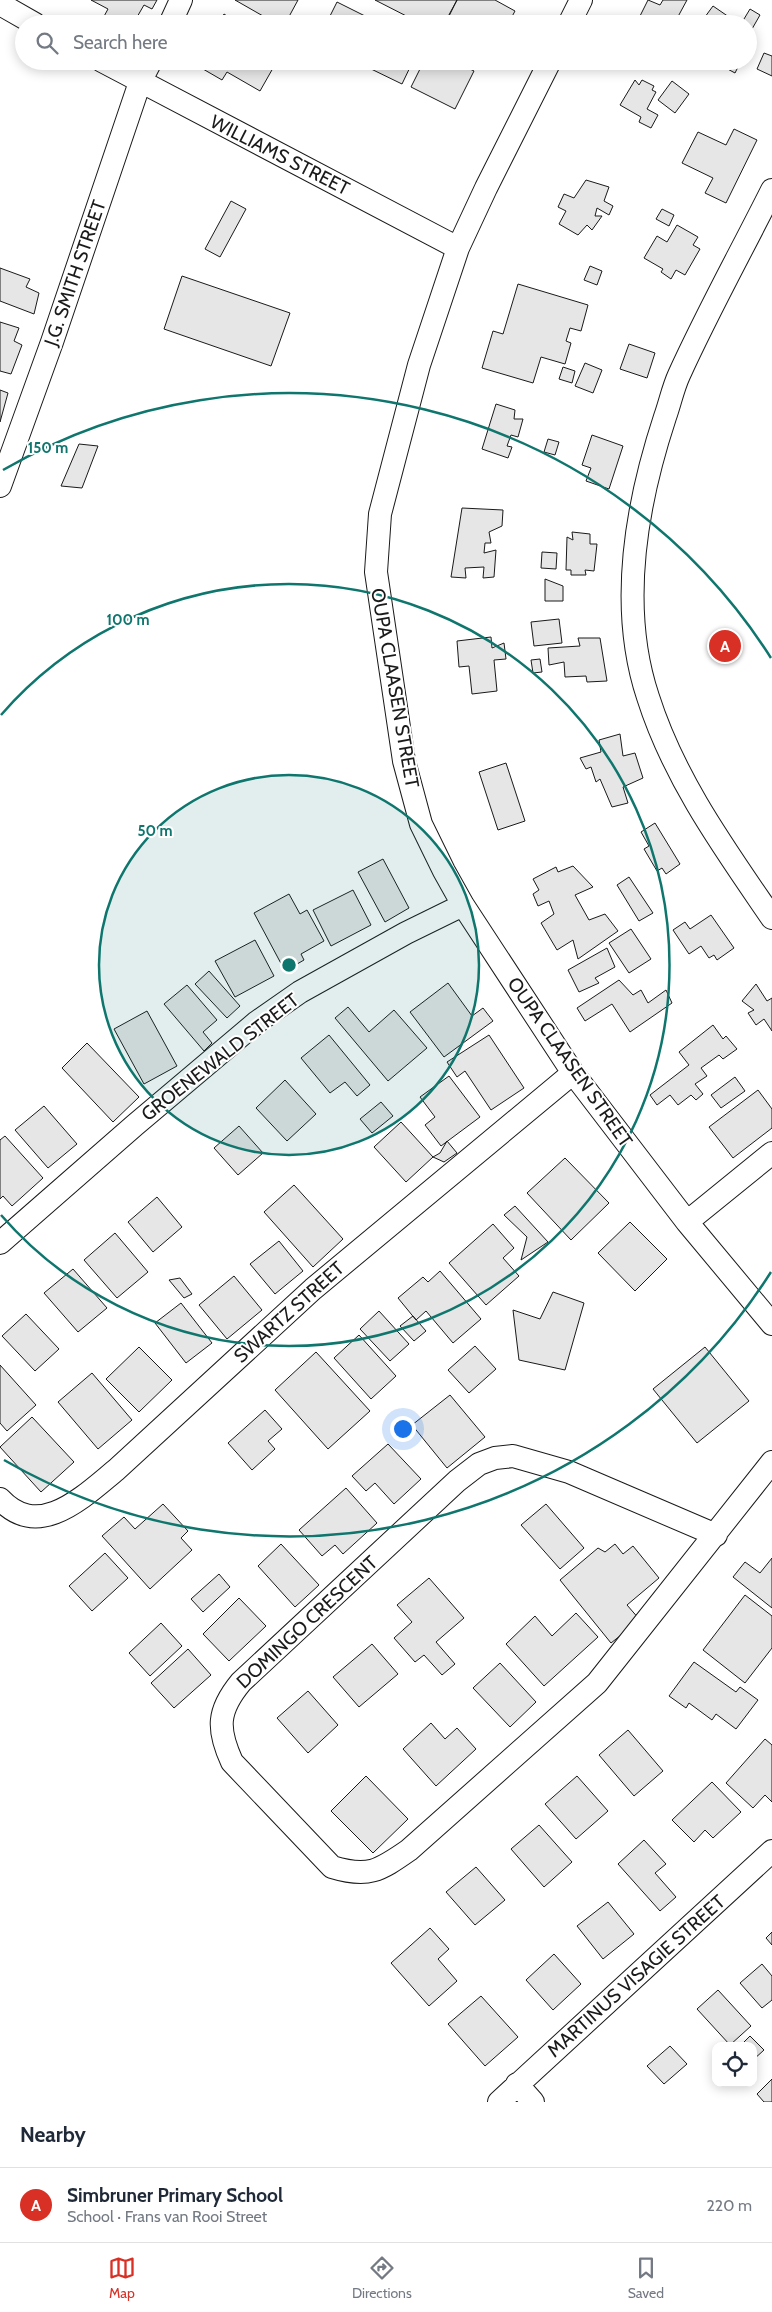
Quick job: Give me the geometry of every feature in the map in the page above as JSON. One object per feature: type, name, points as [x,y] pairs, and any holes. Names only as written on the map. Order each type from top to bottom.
[{"type":"street","points":[[174,15],[182,0]]},
{"type":"street","points":[[574,15],[582,0]]},
{"type":"street","points":[[0,4],[19,15]]},
{"type":"street","name":"WILLIAMS STREET","points":[[118,70],[458,248]]},
{"type":"street","name":"J.G. SMITH STREET","points":[[0,486],[52,342],[140,82],[146,70]]},
{"type":"street","name":"OUPA CLAASEN STREET","points":[[545,70],[458,248],[419,365],[380,514],[376,572],[404,761],[422,824],[463,905],[573,1073],[687,1222],[772,1324]]},
{"type":"street","points":[[772,190],[679,377],[656,444],[641,507],[632,586],[634,641],[647,696],[665,743],[688,790],[720,843],[772,918]]},
{"type":"street","name":"GROENEWALD STREET","points":[[0,1243],[134,1125],[257,1022],[300,992],[406,933],[463,905]]},
{"type":"street","name":"SWARTZ STREET","points":[[0,1499],[18,1514],[39,1518],[54,1514],[82,1497],[116,1470],[313,1289],[573,1073]]},
{"type":"street","points":[[687,1222],[772,1153]]},
{"type":"street","name":"DOMINGO CRESCENT","points":[[716,1535],[568,1472],[513,1456],[495,1458],[479,1464],[457,1481],[240,1682],[225,1706],[221,1724],[222,1741],[232,1762],[332,1867],[353,1874],[367,1872],[388,1865],[409,1850],[597,1683],[716,1535],[772,1462]]},
{"type":"street","name":"MARTINUS VISAGIE STREET","points":[[499,2102],[772,1851]]},
{"type":"street","points":[[517,2084],[533,2102]]},
{"type":"building","points":[[91,0],[157,0],[152,9],[144,5],[138,15],[105,15],[108,9]]},
{"type":"building","points":[[235,0],[298,0],[290,15],[261,15]]},
{"type":"building","points":[[375,0],[457,0],[450,15],[404,15]]},
{"type":"building","points":[[457,0],[495,0],[515,11],[513,15],[449,15]]},
{"type":"building","points":[[648,0],[660,5],[663,0],[687,0],[679,15],[640,15]]},
{"type":"building","points":[[337,2],[363,15],[330,15]]},
{"type":"building","points":[[713,6],[726,15],[706,15]]},
{"type":"building","points":[[750,9],[760,15],[757,20],[757,15],[746,15]]},
{"type":"building","points":[[764,53],[772,56],[772,76],[757,69]]},
{"type":"building","points":[[205,70],[272,70],[260,91],[227,72],[222,80]]},
{"type":"building","points":[[373,70],[409,70],[402,84]]},
{"type":"building","points":[[420,70],[474,71],[455,109],[411,87]]},
{"type":"building","points":[[635,80],[639,85],[642,80],[654,86],[652,90],[656,92],[647,109],[658,115],[651,128],[639,122],[641,117],[620,105]]},
{"type":"building","points":[[672,81],[689,94],[675,113],[658,100]]},
{"type":"building","points":[[734,129],[757,140],[726,203],[705,193],[713,178],[682,163],[698,132],[726,145]]},
{"type":"building","points":[[586,180],[609,187],[604,201],[613,206],[609,215],[597,208],[595,216],[602,216],[592,230],[587,225],[578,235],[559,224],[566,211],[558,207],[564,194],[574,198]]},
{"type":"building","points":[[231,201],[246,209],[220,257],[205,249]]},
{"type":"building","points":[[662,209],[674,215],[669,226],[656,219]]},
{"type":"building","points":[[677,225],[698,237],[693,245],[700,249],[685,275],[676,270],[671,279],[661,272],[663,269],[644,258],[657,236],[667,242]]},
{"type":"building","points":[[590,266],[602,271],[597,285],[584,280]]},
{"type":"building","points":[[0,268],[30,279],[26,287],[39,293],[34,314],[0,301]]},
{"type":"building","points":[[182,276],[290,313],[271,366],[164,329]]},
{"type":"building","points":[[518,284],[588,305],[581,331],[570,328],[566,341],[571,343],[565,364],[541,357],[533,383],[482,368],[493,331],[503,334]]},
{"type":"building","points":[[0,322],[19,328],[14,341],[22,345],[11,374],[0,371]]},
{"type":"building","points":[[629,344],[655,353],[647,378],[620,369]]},
{"type":"building","points":[[585,363],[602,370],[593,393],[575,386]]},
{"type":"building","points":[[563,367],[575,371],[572,383],[559,379]]},
{"type":"building","points":[[0,390],[8,393],[0,422]]},
{"type":"building","points":[[496,404],[515,410],[514,419],[523,419],[518,437],[511,435],[507,446],[512,447],[508,458],[482,449]]},
{"type":"building","points":[[592,435],[623,446],[609,489],[586,481],[591,468],[582,465]]},
{"type":"building","points":[[548,439],[559,442],[555,455],[544,452]]},
{"type":"building","points":[[79,444],[98,446],[82,488],[61,486]]},
{"type":"building","points":[[462,508],[503,510],[502,526],[489,532],[491,543],[485,543],[484,553],[496,550],[494,577],[483,578],[484,567],[465,568],[466,578],[451,577]]},
{"type":"building","points":[[572,532],[590,534],[590,544],[597,544],[594,571],[585,570],[586,575],[571,575],[571,570],[566,570],[567,537],[573,540]]},
{"type":"building","points":[[542,552],[557,553],[556,569],[541,568]]},
{"type":"building","points":[[545,579],[563,586],[563,601],[545,601]]},
{"type":"building","points":[[559,619],[562,643],[534,646],[531,622]]},
{"type":"building","points":[[491,637],[492,648],[504,643],[506,659],[494,660],[497,691],[472,694],[469,666],[459,667],[457,641]]},
{"type":"building","points":[[578,638],[600,638],[607,681],[587,682],[586,676],[565,677],[564,662],[549,665],[548,648],[580,646]]},
{"type":"building","points":[[540,659],[542,672],[533,673],[531,660]]},
{"type":"building","points":[[620,734],[623,756],[635,753],[643,778],[623,787],[628,803],[612,807],[600,779],[596,782],[591,767],[586,769],[580,758],[601,752],[599,740]]},
{"type":"building","points":[[506,763],[525,821],[498,830],[479,772]]},
{"type":"building","points":[[655,823],[680,864],[666,874],[662,868],[657,871],[644,849],[649,846],[641,832]]},
{"type":"building","points":[[383,859],[409,908],[385,922],[358,872]]},
{"type":"building","points":[[573,866],[593,887],[575,895],[589,920],[605,914],[618,931],[578,959],[573,940],[557,950],[541,923],[554,914],[549,901],[538,906],[533,894],[539,890],[533,879],[556,867],[558,872]]},
{"type":"building","points":[[629,877],[653,913],[639,921],[617,885]]},
{"type":"building","points":[[353,890],[371,925],[331,946],[313,910]]},
{"type":"building","points":[[289,894],[300,914],[307,910],[324,941],[301,954],[304,960],[285,971],[254,913]]},
{"type":"building","points":[[711,915],[734,948],[717,960],[714,955],[709,958],[701,946],[689,954],[673,930],[685,922],[690,929]]},
{"type":"building","points":[[631,929],[651,959],[629,973],[609,943]]},
{"type":"building","points":[[255,940],[274,976],[235,997],[215,961]]},
{"type":"building","points":[[607,948],[615,967],[595,978],[599,983],[579,992],[568,970]]},
{"type":"building","points":[[209,971],[240,1006],[227,1018],[195,984]]},
{"type":"building","points":[[619,980],[633,995],[641,990],[648,1003],[666,990],[672,1003],[630,1032],[612,1004],[585,1021],[577,1008]]},
{"type":"building","points":[[448,983],[472,1016],[483,1008],[493,1021],[444,1057],[410,1012]]},
{"type":"building","points":[[756,984],[767,1001],[772,998],[772,1031],[764,1019],[756,1025],[748,1013],[754,1010],[742,1001]]},
{"type":"building","points":[[187,985],[217,1020],[203,1032],[212,1043],[204,1051],[164,1004]]},
{"type":"building","points":[[348,1007],[369,1032],[394,1010],[427,1048],[388,1081],[335,1018]]},
{"type":"building","points":[[147,1011],[177,1066],[144,1084],[114,1029]]},
{"type":"building","points":[[713,1025],[723,1039],[726,1036],[737,1049],[723,1059],[719,1055],[701,1068],[707,1076],[695,1084],[703,1094],[696,1100],[691,1095],[678,1105],[670,1095],[657,1105],[650,1095],[689,1065],[679,1052]]},
{"type":"building","points":[[329,1035],[370,1085],[357,1096],[345,1082],[330,1093],[301,1058]]},
{"type":"building","points":[[489,1035],[524,1088],[491,1110],[465,1071],[457,1077],[447,1062]]},
{"type":"building","points":[[87,1043],[139,1097],[113,1122],[62,1068]]},
{"type":"building","points":[[449,1076],[480,1117],[441,1146],[425,1125],[435,1117],[420,1097]]},
{"type":"building","points":[[735,1077],[745,1091],[721,1108],[711,1095]]},
{"type":"building","points":[[285,1080],[316,1114],[287,1141],[256,1108]]},
{"type":"building","points":[[758,1090],[772,1109],[772,1128],[733,1158],[709,1127]]},
{"type":"building","points":[[381,1102],[393,1116],[372,1133],[360,1119]]},
{"type":"building","points":[[44,1106],[77,1144],[48,1168],[15,1130]]},
{"type":"building","points":[[401,1122],[433,1157],[406,1182],[374,1147]]},
{"type":"building","points":[[239,1126],[263,1153],[238,1175],[214,1148]]},
{"type":"building","points":[[5,1136],[43,1178],[12,1206],[3,1196],[0,1199],[0,1140]]},
{"type":"building","points":[[447,1141],[457,1153],[444,1162],[433,1157],[440,1153]]},
{"type":"building","points":[[565,1158],[609,1203],[571,1240],[527,1193]]},
{"type":"building","points":[[294,1185],[343,1239],[313,1267],[264,1212]]},
{"type":"building","points":[[157,1197],[182,1227],[153,1252],[128,1222]]},
{"type":"building","points":[[515,1206],[548,1242],[521,1260],[527,1237],[504,1215]]},
{"type":"building","points":[[630,1222],[667,1259],[635,1291],[598,1253]]},
{"type":"building","points":[[493,1224],[514,1248],[503,1258],[519,1276],[486,1305],[449,1263]]},
{"type":"building","points":[[115,1233],[148,1272],[117,1298],[84,1260]]},
{"type":"building","points":[[279,1241],[303,1271],[275,1294],[250,1264]]},
{"type":"building","points":[[73,1269],[107,1308],[78,1332],[44,1293]]},
{"type":"building","points":[[440,1271],[481,1319],[453,1343],[426,1311],[416,1320],[398,1298],[423,1277],[428,1282]]},
{"type":"building","points":[[234,1276],[262,1310],[227,1339],[199,1305]]},
{"type":"building","points":[[180,1278],[192,1294],[184,1298],[169,1280]]},
{"type":"building","points":[[553,1292],[584,1303],[565,1370],[519,1360],[513,1310],[540,1319]]},
{"type":"building","points":[[181,1303],[212,1343],[186,1363],[155,1323]]},
{"type":"building","points":[[379,1311],[409,1344],[390,1361],[360,1329]]},
{"type":"building","points":[[26,1314],[59,1349],[35,1371],[2,1336]]},
{"type":"building","points":[[413,1316],[426,1331],[414,1341],[400,1326]]},
{"type":"building","points":[[359,1335],[396,1376],[371,1399],[334,1358]]},
{"type":"building","points":[[475,1346],[496,1369],[469,1393],[448,1370]]},
{"type":"building","points":[[139,1347],[172,1380],[139,1412],[106,1379]]},
{"type":"building","points":[[705,1347],[749,1401],[697,1443],[653,1389]]},
{"type":"building","points":[[316,1352],[370,1411],[328,1449],[275,1390]]},
{"type":"building","points":[[0,1365],[36,1405],[7,1431],[0,1423]]},
{"type":"building","points":[[92,1373],[132,1420],[98,1449],[58,1402]]},
{"type":"building","points":[[450,1395],[485,1437],[447,1468],[412,1425]]},
{"type":"building","points":[[265,1410],[282,1429],[268,1441],[275,1449],[252,1470],[228,1443]]},
{"type":"building","points":[[32,1417],[74,1462],[41,1492],[0,1447]]},
{"type":"building","points":[[388,1444],[421,1479],[394,1504],[375,1483],[366,1491],[352,1476]]},
{"type":"building","points":[[346,1488],[377,1523],[343,1554],[335,1545],[322,1556],[299,1530]]},
{"type":"building","points":[[163,1504],[188,1531],[181,1538],[192,1550],[150,1589],[102,1536],[124,1517],[135,1529]]},
{"type":"building","points":[[546,1504],[584,1548],[560,1569],[521,1525]]},
{"type":"building","points":[[281,1544],[319,1585],[295,1607],[258,1566]]},
{"type":"building","points":[[615,1544],[623,1554],[633,1546],[659,1578],[627,1605],[640,1620],[611,1643],[560,1580],[598,1548],[605,1552]]},
{"type":"building","points":[[105,1553],[128,1578],[92,1611],[69,1586]]},
{"type":"building","points":[[772,1558],[772,1608],[733,1577],[745,1562],[760,1573]]},
{"type":"building","points":[[219,1574],[230,1587],[203,1612],[191,1599]]},
{"type":"building","points":[[429,1578],[464,1618],[436,1642],[455,1664],[442,1675],[424,1655],[415,1662],[394,1638],[412,1622],[397,1605]]},
{"type":"building","points":[[745,1595],[772,1616],[772,1648],[745,1683],[703,1650]]},
{"type":"building","points":[[239,1598],[266,1626],[229,1661],[203,1634]]},
{"type":"building","points":[[576,1613],[598,1637],[544,1686],[506,1644],[535,1616],[552,1636]]},
{"type":"building","points":[[161,1623],[182,1646],[150,1676],[129,1653]]},
{"type":"building","points":[[372,1644],[398,1674],[359,1707],[333,1677]]},
{"type":"building","points":[[188,1649],[211,1675],[174,1708],[151,1683]]},
{"type":"building","points":[[694,1662],[736,1692],[740,1687],[758,1700],[736,1729],[716,1714],[712,1720],[689,1703],[686,1708],[669,1696]]},
{"type":"building","points":[[500,1663],[536,1702],[510,1727],[473,1688]]},
{"type":"building","points":[[308,1691],[338,1725],[308,1753],[277,1718]]},
{"type":"building","points":[[431,1723],[445,1739],[457,1728],[476,1749],[436,1786],[403,1749]]},
{"type":"building","points":[[628,1730],[663,1771],[634,1796],[599,1755]]},
{"type":"building","points":[[765,1739],[772,1745],[772,1802],[765,1795],[753,1808],[726,1783]]},
{"type":"building","points":[[366,1776],[408,1819],[373,1853],[331,1811]]},
{"type":"building","points":[[577,1776],[608,1811],[576,1839],[545,1804]]},
{"type":"building","points":[[712,1782],[741,1812],[713,1838],[705,1830],[694,1842],[672,1820]]},
{"type":"building","points":[[539,1825],[572,1862],[544,1887],[511,1849]]},
{"type":"building","points":[[644,1840],[666,1864],[655,1873],[676,1897],[660,1911],[618,1864]]},
{"type":"building","points":[[476,1867],[505,1900],[475,1925],[446,1892]]},
{"type":"building","points":[[608,1902],[634,1934],[603,1959],[577,1926]]},
{"type":"building","points":[[430,1928],[449,1949],[438,1959],[457,1981],[429,2006],[391,1963]]},
{"type":"building","points":[[772,1932],[772,1945],[766,1938]]},
{"type":"building","points":[[554,1954],[581,1984],[553,2010],[526,1980]]},
{"type":"building","points":[[762,1964],[772,1976],[772,2000],[762,2008],[740,1983]]},
{"type":"building","points":[[718,1990],[751,2026],[733,2042],[727,2042],[697,2009]]},
{"type":"building","points":[[481,1996],[518,2037],[485,2066],[448,2024]]},
{"type":"building","points":[[750,2036],[756,2042],[744,2042]]},
{"type":"building","points":[[757,2043],[764,2050],[757,2056]]},
{"type":"building","points":[[670,2046],[687,2064],[664,2084],[647,2066]]},
{"type":"building","points":[[772,2079],[772,2102],[764,2102],[757,2094]]},
{"type":"place","name":"Simbruner Primary School","points":[[725,646]]}]
